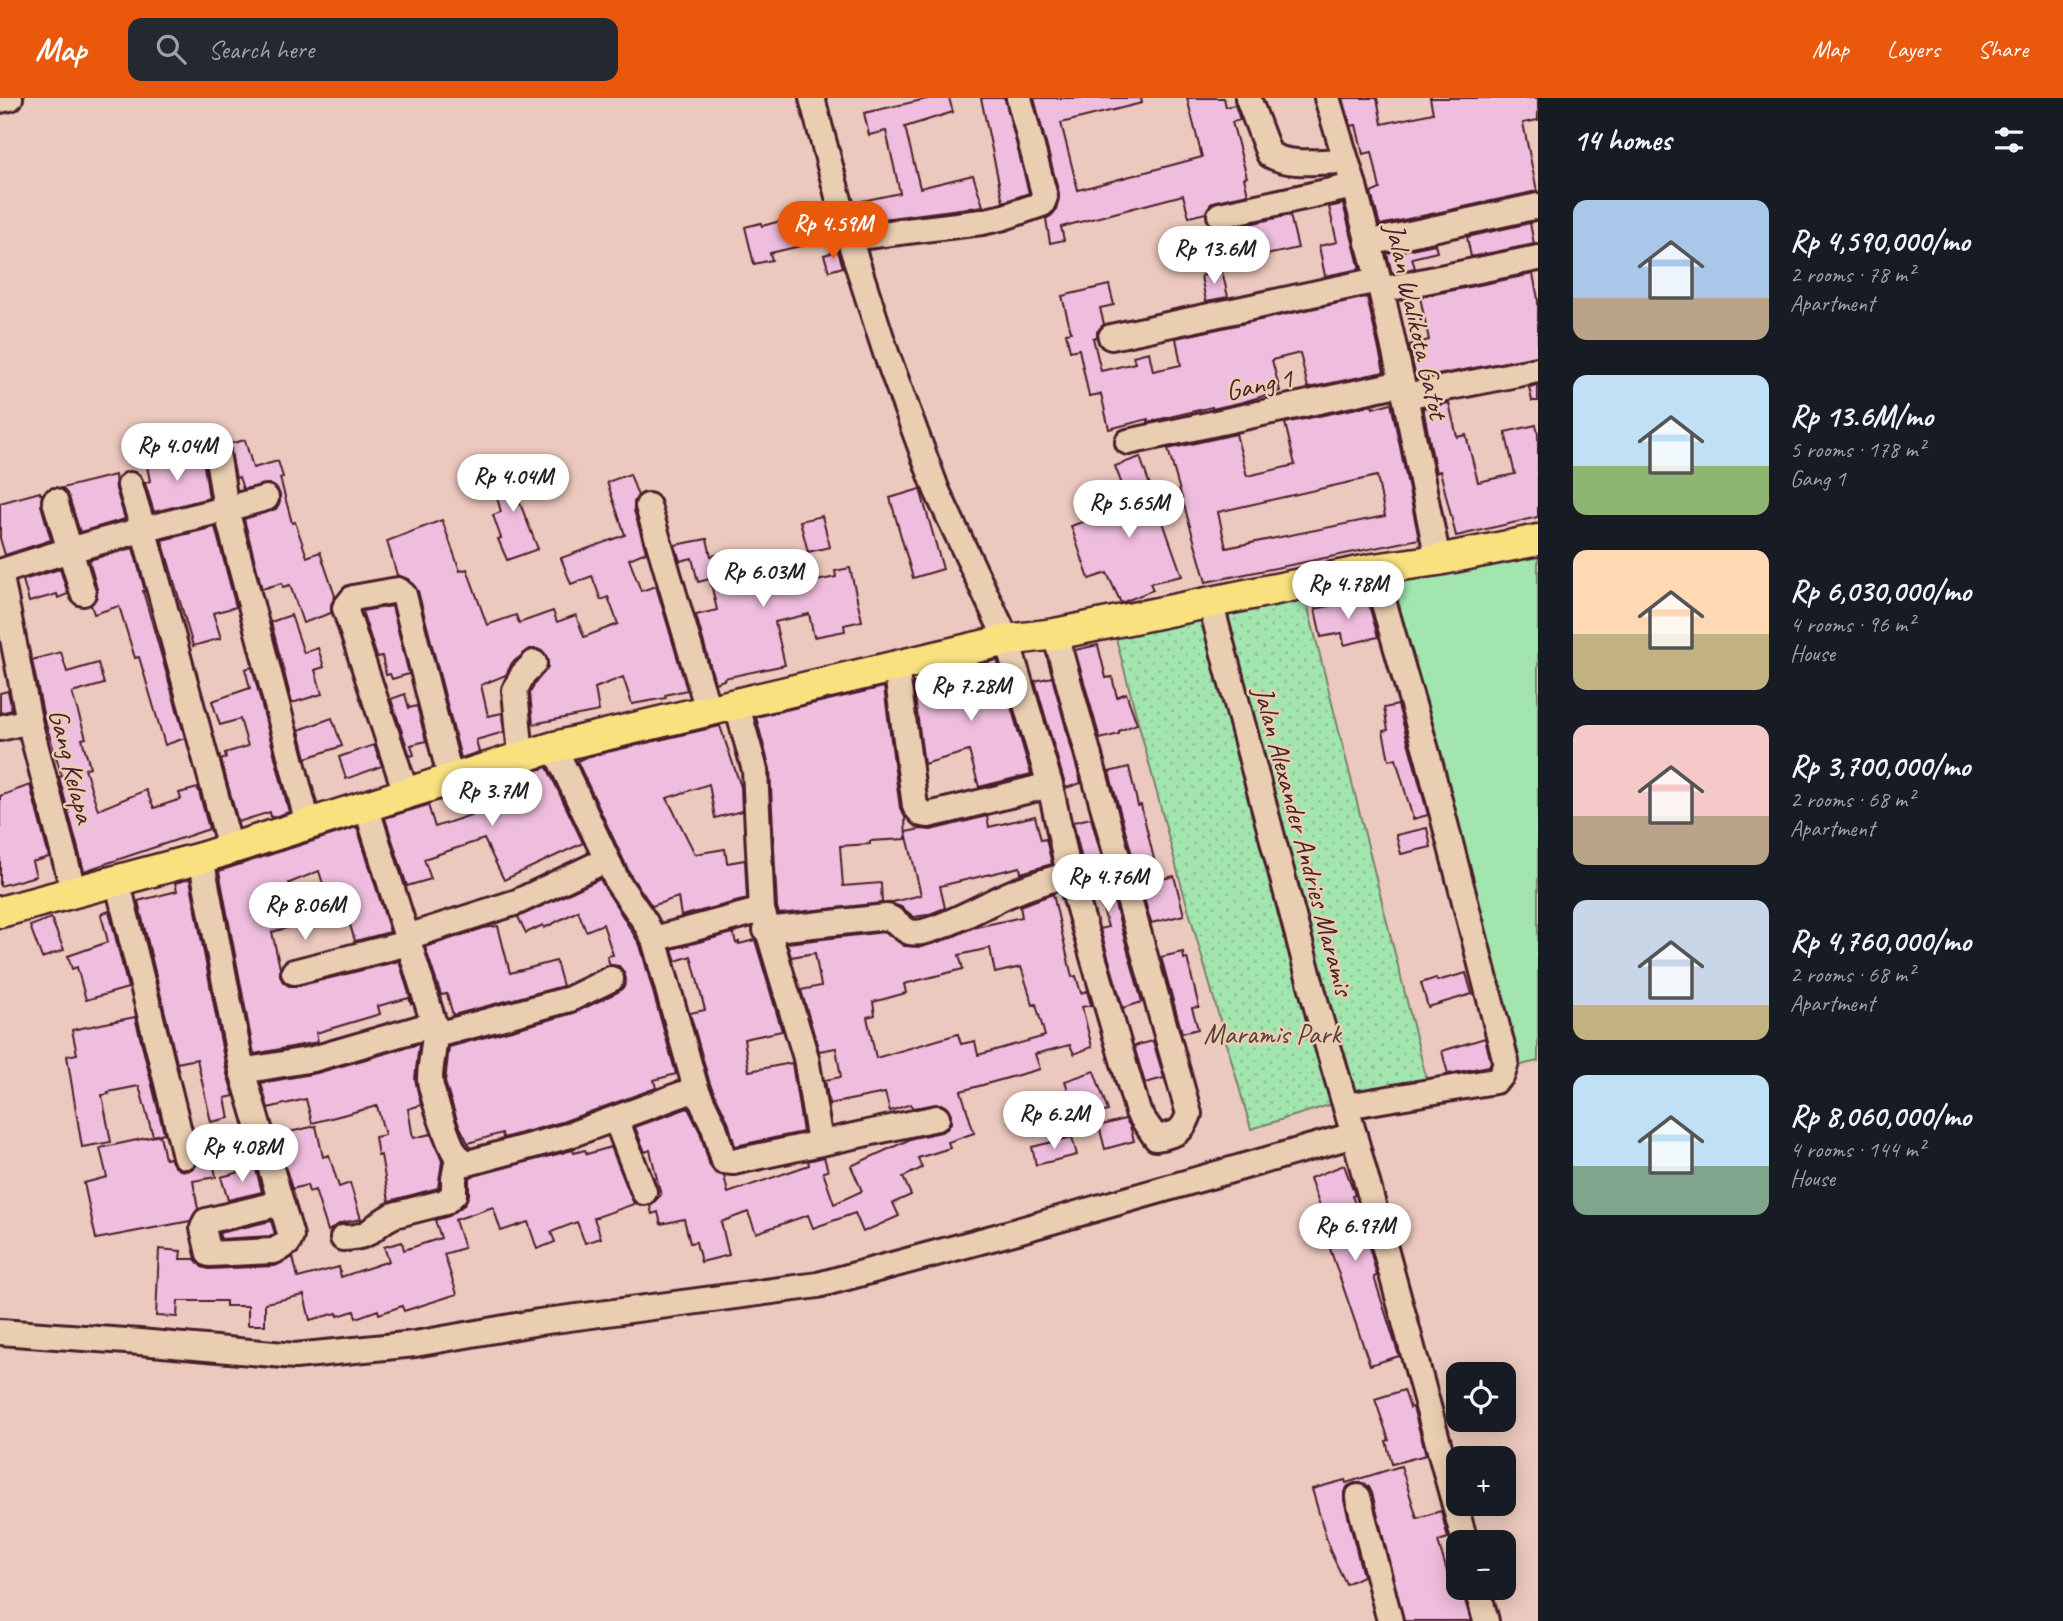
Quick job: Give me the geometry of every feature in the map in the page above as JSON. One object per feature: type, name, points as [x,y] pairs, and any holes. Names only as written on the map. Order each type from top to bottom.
[{"type":"main road","points":[[0,912],[201,858],[554,747],[722,706],[1007,640],[1055,634],[1374,569],[1438,560],[1538,540]]},
{"type":"street","points":[[0,100],[10,98]]},
{"type":"street","points":[[815,98],[849,238],[886,353],[937,491],[1007,640],[1050,785],[1069,874],[1138,1112],[1156,1138],[1176,1134],[1185,1126],[1189,1114],[1055,634]]},
{"type":"street","points":[[849,238],[982,222],[1042,204],[1045,197],[1019,98]]},
{"type":"street","points":[[1248,98],[1269,154],[1276,159],[1287,162],[1346,160]]},
{"type":"street","name":"Jalan Walikota Gatot","points":[[1327,98],[1354,186],[1379,285],[1404,390],[1438,560]]},
{"type":"street","points":[[1220,215],[1354,186]]},
{"type":"street","points":[[1368,243],[1538,206]]},
{"type":"street","points":[[1111,337],[1379,285],[1538,258]]},
{"type":"street","name":"Gang 1","points":[[1128,442],[1404,390],[1538,370]]},
{"type":"street","points":[[217,452],[226,509],[308,824]]},
{"type":"street","points":[[130,485],[230,848]]},
{"type":"street","points":[[0,572],[143,528],[266,498]]},
{"type":"street","points":[[55,501],[83,593]]},
{"type":"street","points":[[648,506],[722,706],[755,770],[764,920],[806,1058],[820,1142]]},
{"type":"street","points":[[1346,1107],[1494,1081],[1502,1075],[1506,1062],[1428,757],[1374,569]]},
{"type":"street","name":"Gang Kelapa","points":[[0,572],[8,654],[29,721],[74,893]]},
{"type":"street","points":[[406,793],[345,608],[353,598],[398,590],[404,595],[451,780]]},
{"type":"street","name":"Jalan Alexander Andries Maramis","points":[[1210,601],[1316,1006],[1462,1530]]},
{"type":"street","points":[[521,757],[515,691],[523,674],[534,663]]},
{"type":"street","points":[[896,666],[915,807],[922,814],[928,815],[1050,785]]},
{"type":"street","points":[[0,728],[29,721]]},
{"type":"street","points":[[554,747],[606,860],[654,939],[695,1089],[714,1127],[724,1161],[733,1162],[937,1118]]},
{"type":"street","points":[[366,806],[435,1030],[431,1090],[458,1157],[468,1163],[567,1136],[695,1089]]},
{"type":"street","points":[[201,858],[242,1071],[281,1203]]},
{"type":"street","points":[[294,972],[408,940],[517,902],[606,860]]},
{"type":"street","points":[[654,939],[764,920],[887,917],[893,918],[910,932],[917,933],[944,925],[1011,893],[1069,874]]},
{"type":"street","points":[[117,880],[185,1156]]},
{"type":"street","points":[[242,1071],[313,1059],[570,999],[611,979]]},
{"type":"street","points":[[615,1119],[644,1192]]},
{"type":"street","points":[[0,1332],[295,1356],[415,1345],[539,1322],[818,1285],[1016,1232],[1354,1135]]},
{"type":"street","points":[[343,1238],[366,1235],[394,1215],[445,1202],[451,1198],[455,1189],[458,1157]]},
{"type":"street","points":[[1358,1497],[1390,1621]]},
{"type":"street","points":[[1480,1600],[1486,1621]]},
{"type":"green space","points":[[1538,555],[1538,1061],[1517,1066],[1381,582]]},
{"type":"green space","name":"Maramis Park","points":[[1302,584],[1428,1085],[1352,1103],[1217,603]]},
{"type":"green space","name":"Maramis Park","points":[[1199,611],[1339,1102],[1251,1129],[1178,873],[1114,631]]},
{"type":"building","points":[[931,98],[949,98],[953,112],[905,127],[920,188],[973,175],[983,206],[867,221],[862,201],[900,193],[886,131],[869,135],[864,113]]},
{"type":"building","points":[[981,98],[1005,98],[1029,193],[1003,202]]},
{"type":"building","points":[[1034,98],[1141,98],[1142,103],[1061,123],[1078,190],[1202,157],[1187,98],[1224,98],[1226,107],[1235,105],[1240,120],[1232,122],[1247,177],[1244,178],[1248,194],[1216,201],[1206,213],[1189,217],[1183,195],[1061,227],[1064,240],[1050,243],[1046,219],[1056,210],[1059,193]]},
{"type":"building","points":[[1343,98],[1377,98],[1382,124],[1433,113],[1430,98],[1538,98],[1538,120],[1523,123],[1537,191],[1380,225],[1371,193],[1380,189],[1372,152],[1363,154],[1356,125],[1351,126]]},
{"type":"building","points":[[1343,204],[1360,269],[1325,276],[1319,246],[1337,242],[1329,207]]},
{"type":"building","points":[[824,212],[831,239],[770,253],[772,260],[754,264],[745,227],[784,220],[785,223]]},
{"type":"building","points":[[1290,215],[1298,248],[1230,263],[1222,230]]},
{"type":"building","points":[[1530,223],[1534,244],[1471,257],[1467,237]]},
{"type":"building","points":[[1435,244],[1437,252],[1412,258],[1415,268],[1392,273],[1387,254]]},
{"type":"building","points":[[838,251],[843,267],[829,271],[824,255]]},
{"type":"building","points":[[1222,271],[1228,297],[1206,301],[1201,276]]},
{"type":"building","points":[[1533,274],[1538,299],[1538,356],[1416,379],[1409,345],[1429,340],[1420,297]]},
{"type":"building","points":[[1109,285],[1114,305],[1100,308],[1104,324],[1097,332],[1097,337],[1093,338],[1101,371],[1135,363],[1133,356],[1149,352],[1153,371],[1181,365],[1176,338],[1367,297],[1384,372],[1308,388],[1300,353],[1272,360],[1280,391],[1212,409],[1148,422],[1148,419],[1109,429],[1101,394],[1089,396],[1079,349],[1070,351],[1066,333],[1071,332],[1062,296]]},
{"type":"building","points":[[1538,385],[1538,401],[1532,401],[1529,387]]},
{"type":"building","points":[[1391,403],[1419,539],[1206,582],[1168,449],[1236,434],[1247,476],[1295,465],[1285,423],[1372,405],[1373,408]],"holes":[[[1377,476],[1385,516],[1226,548],[1218,512]]]},
{"type":"building","points":[[1449,403],[1457,437],[1466,435],[1478,482],[1515,474],[1505,432],[1536,425],[1538,517],[1456,536],[1440,471],[1436,473],[1423,408]]},
{"type":"building","points":[[245,440],[253,468],[278,461],[292,523],[295,522],[307,557],[320,552],[335,596],[331,613],[303,623],[290,585],[283,587],[282,583],[262,589],[244,519],[276,509],[280,495],[277,488],[269,484],[243,489],[239,477],[236,478],[229,444]]},
{"type":"building","points":[[202,453],[209,498],[154,512],[145,483],[150,481],[147,466]]},
{"type":"building","points":[[1140,457],[1182,576],[1150,583],[1153,590],[1121,603],[1107,573],[1089,579],[1071,526],[1130,506],[1115,466]]},
{"type":"building","points":[[510,470],[512,475],[526,470],[533,487],[517,493],[517,496],[538,549],[507,560],[498,539],[501,538],[493,515],[501,512],[491,476]]},
{"type":"building","points":[[630,474],[638,496],[634,502],[634,510],[646,552],[629,559],[641,591],[656,586],[687,690],[665,695],[666,698],[632,704],[623,677],[595,688],[599,711],[533,724],[530,693],[548,667],[548,660],[544,652],[530,649],[512,663],[506,675],[481,685],[488,716],[502,713],[504,732],[476,740],[479,752],[461,758],[418,591],[408,579],[397,575],[387,541],[442,520],[460,571],[467,569],[487,625],[516,615],[519,623],[553,611],[557,622],[576,615],[584,637],[618,624],[608,597],[601,600],[592,576],[571,584],[561,558],[625,535],[607,482]]},
{"type":"building","points":[[115,475],[116,489],[125,519],[80,532],[69,497],[62,488]]},
{"type":"building","points":[[920,489],[943,569],[913,578],[890,498]]},
{"type":"building","points":[[40,492],[51,540],[5,555],[0,538],[0,503]]},
{"type":"building","points":[[822,516],[830,547],[808,552],[800,521]]},
{"type":"building","points":[[215,527],[236,607],[213,613],[221,638],[193,646],[162,540]]},
{"type":"building","points":[[707,539],[711,556],[726,553],[728,561],[748,557],[751,570],[761,568],[763,575],[799,567],[802,584],[836,577],[835,571],[850,568],[862,621],[844,625],[845,631],[814,637],[809,614],[775,622],[785,665],[724,678],[715,683],[696,615],[717,610],[710,579],[698,582],[692,558],[680,561],[675,545]]},
{"type":"building","points":[[133,548],[185,738],[165,745],[139,657],[135,658],[119,606],[94,614],[91,605],[97,597],[97,589],[89,560]]},
{"type":"building","points":[[60,569],[68,594],[58,598],[57,594],[29,602],[23,580]]},
{"type":"building","points":[[1367,598],[1378,637],[1344,645],[1342,633],[1321,637],[1315,609]]},
{"type":"building","points":[[392,606],[409,674],[392,679],[390,674],[386,675],[382,656],[377,657],[362,611]]},
{"type":"building","points":[[291,615],[304,653],[318,648],[324,667],[315,670],[322,694],[292,703],[271,622]]},
{"type":"building","points":[[1098,645],[1106,678],[1112,677],[1117,697],[1126,693],[1137,724],[1119,731],[1119,734],[1100,739],[1075,650]]},
{"type":"building","points":[[61,652],[67,672],[98,663],[104,684],[72,693],[86,738],[82,739],[90,767],[85,769],[98,810],[146,790],[154,808],[181,799],[179,793],[198,788],[209,829],[84,871],[59,777],[62,776],[44,718],[32,660]]},
{"type":"building","points":[[997,660],[1031,774],[979,787],[969,751],[924,764],[913,683],[951,676],[950,671]]},
{"type":"building","points":[[252,667],[289,812],[271,818],[270,812],[238,822],[221,760],[226,758],[225,753],[248,746],[240,719],[220,725],[212,701],[250,688],[245,669]]},
{"type":"building","points":[[1052,677],[1081,783],[1066,788],[1035,681]]},
{"type":"building","points":[[884,687],[900,808],[905,817],[906,839],[840,846],[843,886],[881,883],[882,903],[779,914],[770,769],[756,717]]},
{"type":"building","points":[[8,691],[12,710],[0,713],[0,693]]},
{"type":"building","points":[[405,694],[409,708],[417,706],[426,741],[411,745],[414,755],[410,756],[391,699]]},
{"type":"building","points":[[1398,705],[1428,815],[1413,819],[1396,759],[1389,760],[1383,731],[1388,730],[1384,708]]},
{"type":"building","points":[[332,718],[342,746],[306,758],[299,730]]},
{"type":"building","points":[[720,726],[741,787],[742,811],[715,818],[709,784],[667,798],[695,854],[725,849],[727,863],[745,860],[747,899],[681,916],[678,897],[652,906],[631,876],[577,761]]},
{"type":"building","points":[[374,745],[382,766],[346,779],[339,757]]},
{"type":"building","points":[[547,767],[583,843],[504,880],[484,839],[424,859],[431,879],[407,886],[385,818],[428,805],[435,827],[477,813],[470,794]]},
{"type":"building","points":[[1129,767],[1159,880],[1174,876],[1184,915],[1151,923],[1109,772]]},
{"type":"building","points":[[30,785],[49,857],[32,862],[36,876],[0,886],[0,796]]},
{"type":"building","points":[[987,816],[989,827],[1035,816],[1041,840],[1046,839],[1052,864],[1021,873],[1020,867],[940,886],[945,908],[927,915],[914,917],[901,907],[889,903],[921,895],[906,832],[931,830]]},
{"type":"building","points":[[1091,818],[1142,1002],[1123,1008],[1100,929],[1108,927],[1099,895],[1091,897],[1073,822]]},
{"type":"building","points":[[357,827],[390,932],[355,941],[345,909],[332,913],[319,871],[289,883],[301,924],[272,932],[280,976],[289,986],[298,986],[399,961],[412,1004],[409,998],[378,1006],[380,1014],[316,1033],[318,1042],[254,1054],[219,871]]},
{"type":"building","points":[[1427,828],[1431,847],[1401,854],[1396,835]]},
{"type":"building","points":[[190,879],[227,1074],[234,1096],[225,1098],[229,1118],[211,1122],[197,1059],[177,1063],[138,901],[177,891],[175,883]]},
{"type":"building","points":[[600,879],[640,945],[676,1074],[654,1080],[656,1088],[562,1122],[503,1138],[502,1133],[468,1143],[458,1123],[445,1082],[449,1047],[574,1013],[618,992],[624,987],[626,979],[619,966],[610,965],[607,956],[613,955],[603,924],[586,931],[578,911],[544,928],[543,925],[526,933],[518,917]]},
{"type":"building","points":[[1053,894],[1072,977],[1076,976],[1081,993],[1087,991],[1091,1005],[1082,1007],[1092,1047],[1074,1054],[1070,1045],[1035,1054],[1040,1069],[961,1091],[974,1133],[948,1142],[950,1148],[918,1158],[922,1168],[903,1177],[911,1195],[893,1203],[899,1216],[863,1232],[855,1213],[813,1228],[808,1215],[756,1233],[748,1212],[721,1222],[729,1255],[701,1262],[696,1242],[690,1243],[684,1219],[661,1224],[658,1212],[652,1214],[650,1206],[661,1195],[650,1150],[645,1152],[635,1127],[688,1108],[700,1132],[710,1166],[715,1173],[724,1176],[728,1193],[809,1165],[808,1161],[824,1157],[828,1171],[823,1172],[834,1204],[862,1191],[851,1166],[913,1138],[947,1129],[951,1123],[951,1114],[948,1108],[941,1104],[912,1108],[911,1104],[890,1111],[885,1093],[829,1104],[825,1080],[841,1077],[836,1048],[819,1051],[801,990],[821,986],[815,953],[791,957],[787,943],[885,932],[904,946],[922,947],[972,928],[1022,917],[1020,906]],"holes":[[[990,948],[995,973],[1021,967],[1045,1036],[978,1055],[975,1041],[961,1044],[958,1034],[876,1058],[867,1017],[875,1015],[873,1002],[906,993],[904,984],[963,969],[959,955]]]},
{"type":"building","points":[[109,911],[128,988],[86,1000],[77,967],[72,969],[68,956],[108,942],[101,914]]},
{"type":"building","points":[[51,918],[64,950],[42,958],[30,926]]},
{"type":"building","points":[[498,926],[510,973],[556,961],[563,986],[453,1015],[447,994],[441,995],[425,947]]},
{"type":"building","points":[[733,933],[736,943],[739,944],[755,940],[782,1031],[744,1039],[749,1071],[792,1063],[803,1132],[735,1146],[728,1121],[710,1084],[690,1013],[705,1010],[691,956],[676,961],[672,949]]},
{"type":"building","points":[[1183,952],[1184,959],[1187,958],[1199,1007],[1192,1008],[1198,1029],[1182,1033],[1161,957]]},
{"type":"building","points":[[1466,973],[1472,994],[1428,1007],[1421,983]]},
{"type":"building","points":[[135,1017],[164,1133],[153,1136],[139,1086],[102,1095],[111,1142],[82,1147],[67,1056],[77,1054],[72,1030]]},
{"type":"building","points":[[1485,1038],[1491,1062],[1489,1066],[1448,1074],[1442,1051]]},
{"type":"building","points":[[1153,1041],[1164,1078],[1145,1083],[1134,1046]]},
{"type":"building","points":[[419,1044],[415,1079],[421,1105],[408,1109],[413,1138],[431,1134],[442,1161],[438,1188],[389,1201],[375,1137],[385,1135],[377,1106],[312,1123],[306,1099],[268,1108],[261,1083],[317,1073]]},
{"type":"building","points":[[1094,1071],[1108,1111],[1079,1121],[1065,1081]]},
{"type":"building","points":[[1125,1119],[1134,1141],[1105,1149],[1099,1126]]},
{"type":"building","points":[[316,1126],[323,1157],[329,1155],[339,1187],[350,1183],[361,1219],[341,1223],[328,1231],[315,1190],[309,1192],[307,1185],[292,1189],[276,1135]]},
{"type":"building","points":[[160,1135],[165,1159],[170,1158],[180,1170],[188,1171],[195,1167],[199,1161],[199,1152],[211,1149],[216,1177],[193,1181],[198,1209],[190,1221],[96,1239],[84,1183],[107,1177],[100,1148]]},
{"type":"building","points":[[1072,1137],[1077,1155],[1036,1165],[1032,1147]]},
{"type":"building","points":[[611,1147],[634,1204],[594,1218],[601,1238],[585,1243],[577,1222],[551,1232],[555,1242],[537,1249],[528,1222],[501,1231],[493,1207],[455,1220],[464,1248],[444,1254],[457,1294],[404,1311],[402,1306],[379,1314],[378,1310],[356,1318],[354,1311],[310,1320],[304,1295],[265,1303],[265,1325],[248,1325],[248,1306],[226,1306],[226,1301],[178,1301],[177,1317],[156,1316],[159,1249],[181,1251],[180,1259],[195,1259],[202,1267],[209,1269],[275,1266],[293,1257],[298,1278],[339,1267],[341,1277],[389,1261],[384,1247],[402,1242],[404,1250],[441,1238],[435,1220],[449,1216],[464,1205],[469,1195],[469,1177],[573,1150],[574,1153],[585,1150],[587,1154]]},
{"type":"building","points":[[1344,1165],[1355,1195],[1352,1196],[1364,1227],[1377,1276],[1374,1277],[1399,1356],[1370,1365],[1327,1240],[1331,1238],[1310,1178]]},
{"type":"building","points":[[255,1166],[262,1192],[228,1200],[221,1177]]},
{"type":"building","points":[[271,1221],[275,1234],[270,1236],[221,1239],[219,1233]]},
{"type":"building","points":[[1404,1390],[1410,1408],[1413,1407],[1426,1455],[1392,1464],[1386,1441],[1389,1440],[1375,1399]]},
{"type":"building","points":[[1401,1466],[1417,1518],[1441,1511],[1446,1539],[1438,1541],[1446,1568],[1446,1600],[1465,1600],[1471,1621],[1404,1621],[1372,1493],[1363,1483],[1348,1486],[1344,1492],[1363,1576],[1346,1584],[1330,1551],[1312,1489],[1345,1480],[1346,1483]]}]
